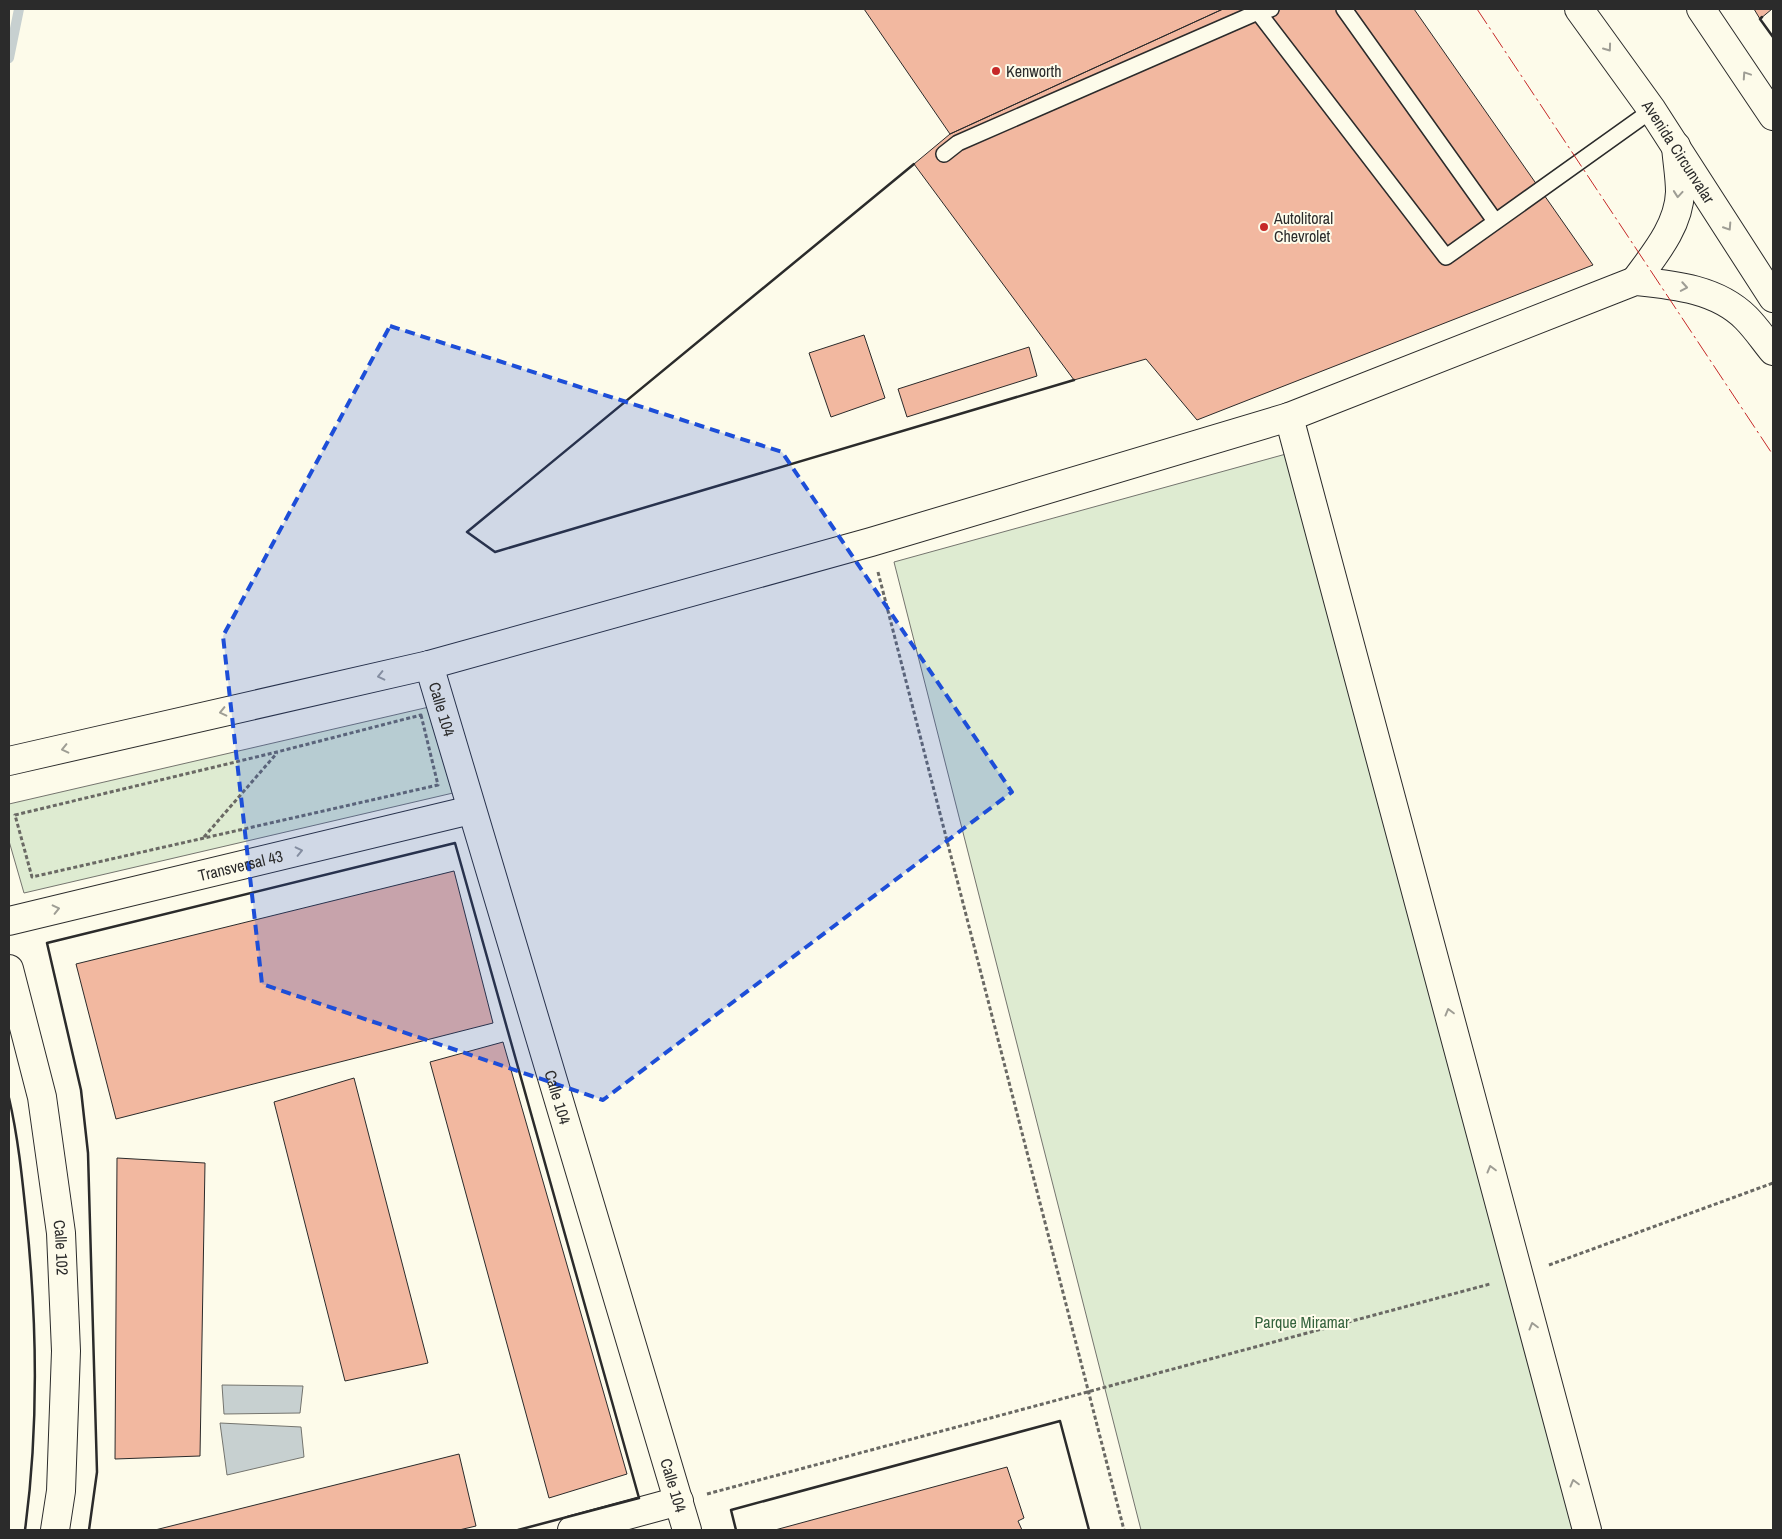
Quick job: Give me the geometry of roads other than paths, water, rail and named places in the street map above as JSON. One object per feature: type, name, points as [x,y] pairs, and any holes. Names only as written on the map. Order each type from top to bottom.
[{"type":"main road","name":"Avenida Circunvalar","points":[[1579,9],[1652,110],[1773,298]]},
{"type":"main road","points":[[1701,9],[1773,116]]},
{"type":"main road","points":[[1635,281],[1659,248],[1672,224],[1680,194],[1676,146]]},
{"type":"main road","points":[[9,762],[429,665],[871,542],[1289,417],[1635,281],[1688,287],[1718,299],[1746,317],[1773,351]]},
{"type":"main road","points":[[1289,417],[1587,1530]]},
{"type":"main road","name":"Calle 104","points":[[429,665],[687,1530]]},
{"type":"main road","name":"Transversal 43","points":[[9,920],[471,810]]},
{"type":"main road","name":"Calle 102","points":[[9,969],[42,1097],[61,1234],[66,1351],[61,1491],[55,1530]]},
{"type":"main road","points":[[572,1530],[679,1502]]},
{"type":"lane","points":[[1344,9],[1494,221]]},
{"type":"lane","points":[[944,154],[958,143],[1264,11],[1446,257],[1652,110]]},
{"type":"waterway","points":[[9,58],[19,9]]},
{"type":"place","name":"Kenworth","points":[[996,71]]},
{"type":"place","name":"Autolitoral Chevrolet","points":[[1264,227]]},
{"type":"park label","name":"Parque Miramar","points":[[1302,1322]]}]
